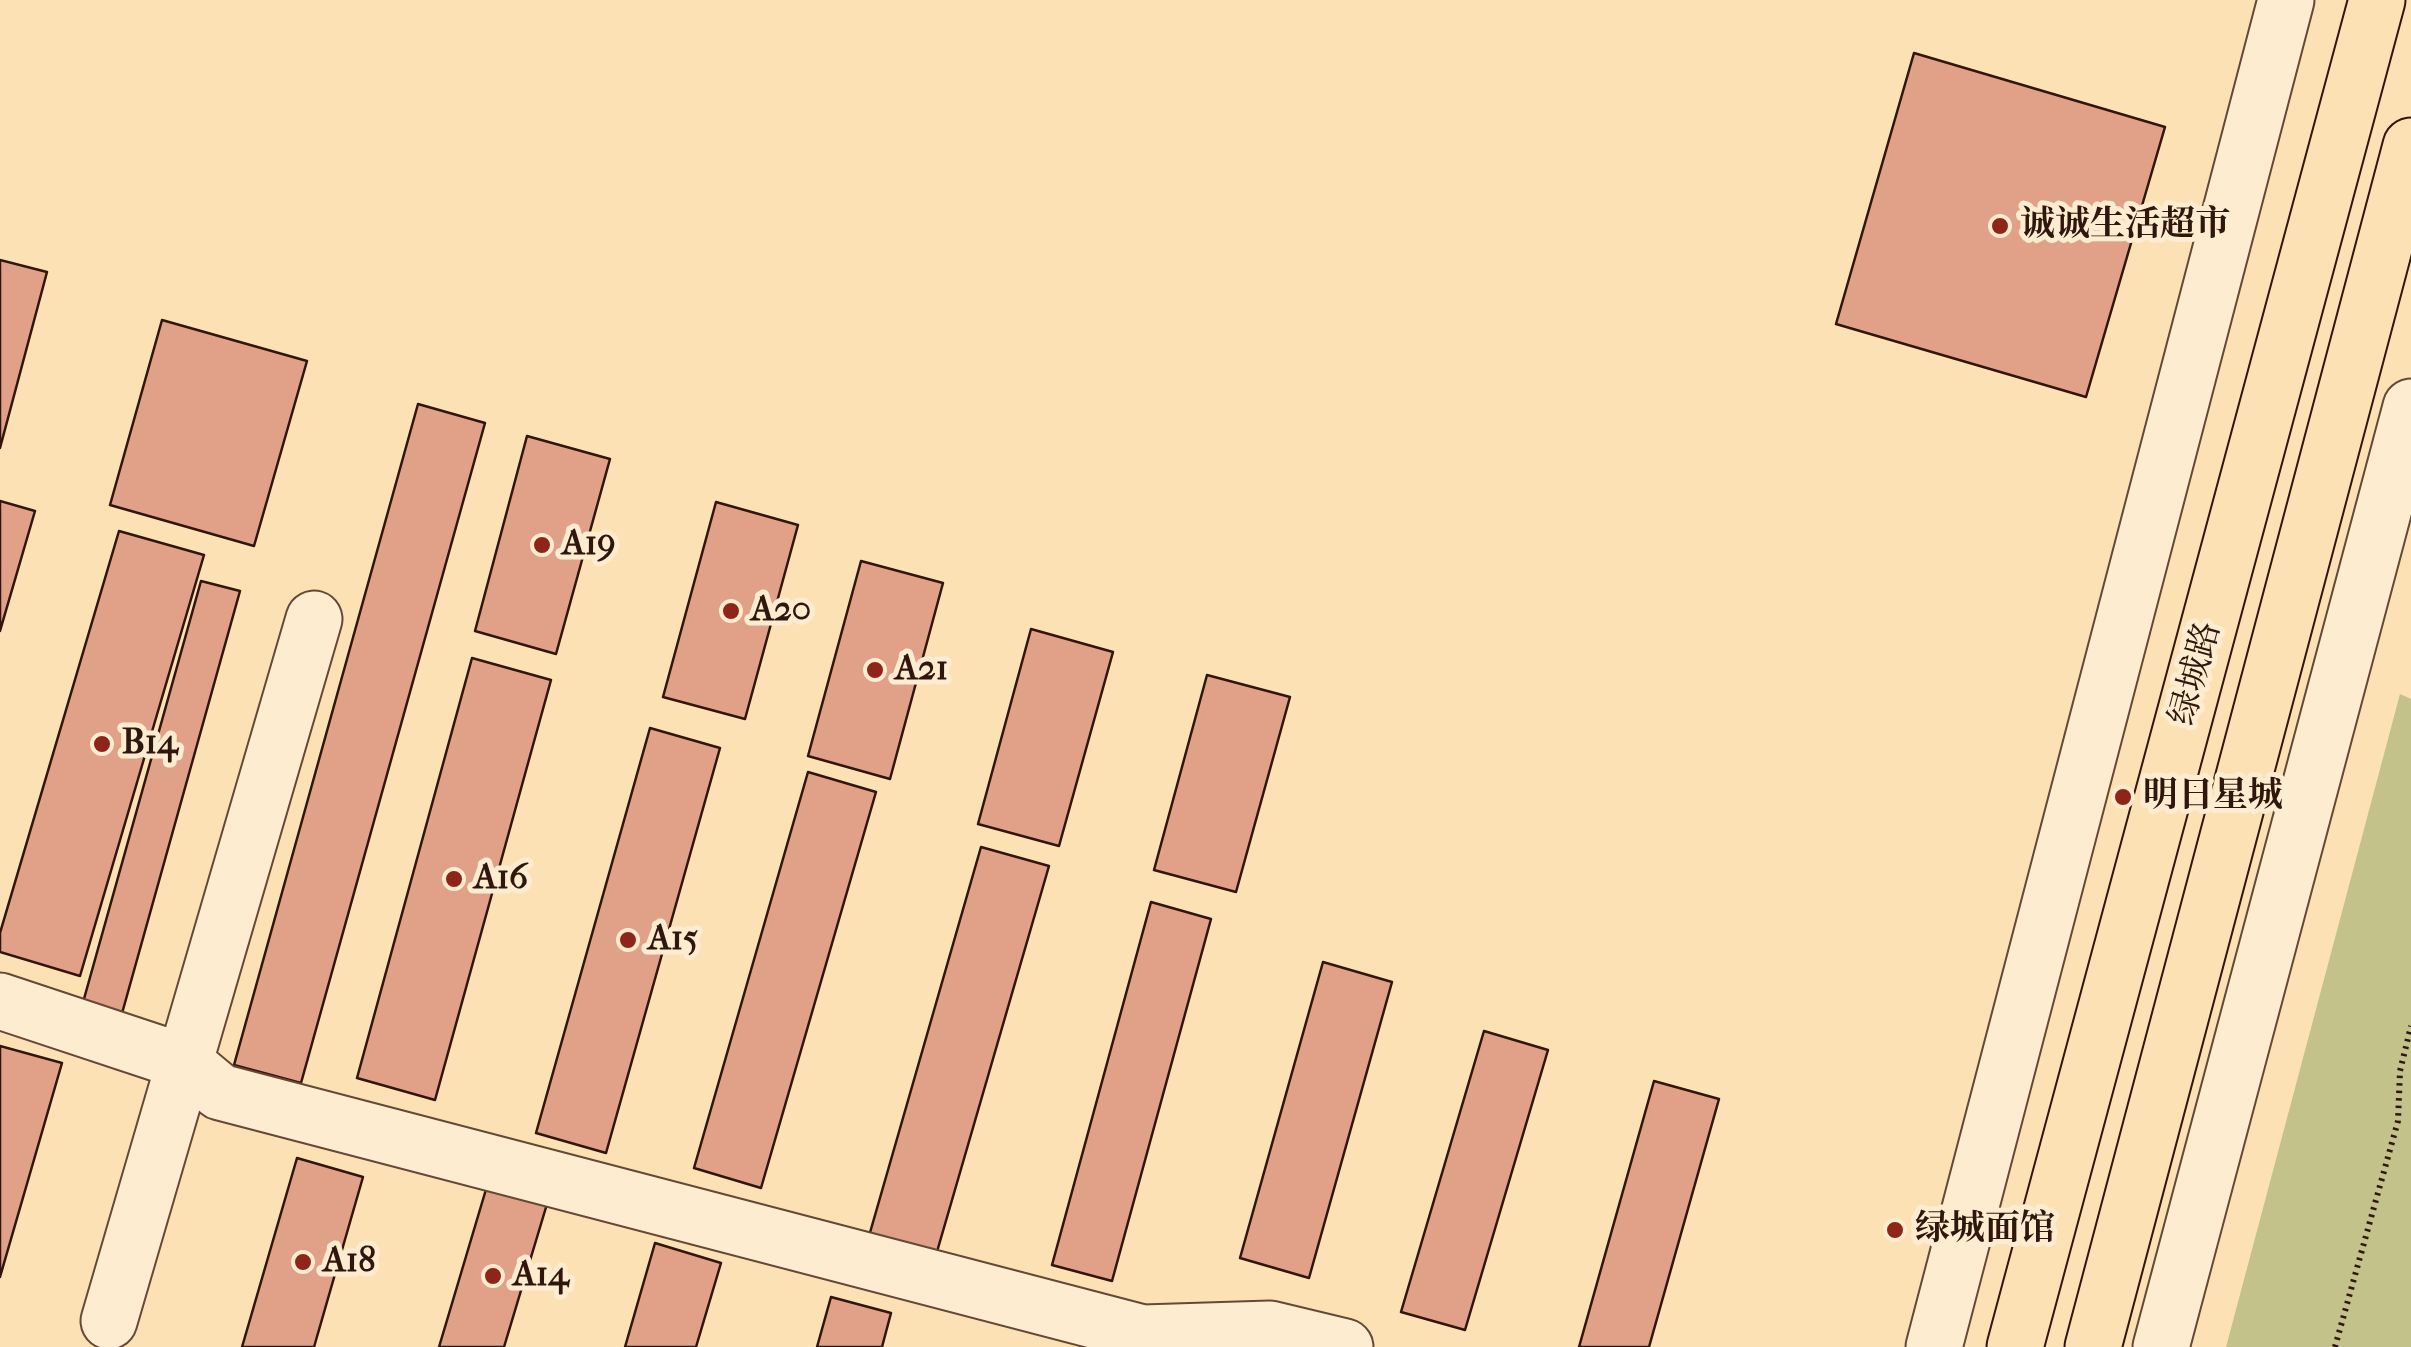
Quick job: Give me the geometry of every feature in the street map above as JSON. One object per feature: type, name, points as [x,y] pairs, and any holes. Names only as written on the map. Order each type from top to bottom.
[{"type":"main road","name":"绿城路","points":[[2016,1347],[2376,0]]},
{"type":"main road","name":"绿城路","points":[[2094,1347],[2411,146]]},
{"type":"street","points":[[1934,1347],[2286,0]]},
{"type":"street","points":[[2161,1347],[2411,407]]},
{"type":"street","points":[[109,1320],[314,619]]},
{"type":"street","points":[[0,1001],[184,1062],[220,1092],[1142,1334],[1270,1329],[1345,1347]]},
{"type":"path","points":[[2335,1347],[2398,1122],[2400,1071],[2411,1026]]},
{"type":"shaded area","points":[[2400,694],[2411,699],[2411,1347],[2226,1347]]},
{"type":"building","name":"诚诚生活超市","points":[[1914,53],[2165,127],[2086,397],[1836,324]]},
{"type":"building","points":[[0,260],[47,272],[0,448]]},
{"type":"building","points":[[162,320],[307,361],[254,546],[110,505]]},
{"type":"building","points":[[418,404],[485,423],[301,1083],[234,1065]]},
{"type":"building","name":"A19","points":[[527,436],[610,459],[556,654],[475,631]]},
{"type":"building","points":[[0,501],[35,511],[0,631]]},
{"type":"building","name":"A20","points":[[716,502],[798,525],[745,719],[663,697]]},
{"type":"building","name":"B14","points":[[119,531],[204,555],[80,976],[0,952],[0,933]]},
{"type":"building","name":"A21","points":[[861,561],[943,583],[890,779],[808,756]]},
{"type":"building","points":[[201,581],[240,591],[121,1017],[82,1006]]},
{"type":"building","points":[[1031,629],[1113,652],[1059,846],[978,824]]},
{"type":"building","name":"A16","points":[[472,658],[551,680],[435,1100],[357,1078]]},
{"type":"building","points":[[1207,675],[1290,697],[1236,892],[1154,870]]},
{"type":"building","name":"A15","points":[[650,728],[720,748],[606,1153],[536,1133]]},
{"type":"building","points":[[808,772],[876,792],[761,1188],[694,1168]]},
{"type":"building","points":[[981,847],[1049,866],[934,1262],[867,1243]]},
{"type":"building","points":[[1151,902],[1211,919],[1112,1281],[1052,1265]]},
{"type":"building","points":[[1323,962],[1392,982],[1309,1278],[1240,1258]]},
{"type":"building","points":[[1484,1031],[1548,1050],[1465,1330],[1401,1312]]},
{"type":"building","points":[[0,1046],[62,1063],[0,1277]]},
{"type":"building","points":[[1654,1081],[1719,1099],[1649,1347],[1579,1347]]},
{"type":"building","name":"A18","points":[[297,1158],[363,1177],[314,1347],[242,1347]]},
{"type":"building","name":"A14","points":[[487,1186],[547,1204],[504,1347],[439,1347]]},
{"type":"building","points":[[655,1243],[721,1263],[696,1347],[625,1347]]},
{"type":"building","points":[[831,1297],[891,1313],[882,1347],[817,1347]]},
{"type":"place","name":"诚诚生活超市","points":[[2000,226]]},
{"type":"place","name":"A19","points":[[542,545]]},
{"type":"place","name":"A20","points":[[731,611]]},
{"type":"place","name":"A21","points":[[875,670]]},
{"type":"place","name":"B14","points":[[102,744]]},
{"type":"place","name":"明日星城","points":[[2123,797]]},
{"type":"place","name":"A16","points":[[454,879]]},
{"type":"place","name":"A15","points":[[628,940]]},
{"type":"place","name":"绿城面馆","points":[[1895,1230]]},
{"type":"place","name":"A18","points":[[303,1262]]},
{"type":"place","name":"A14","points":[[493,1276]]}]
